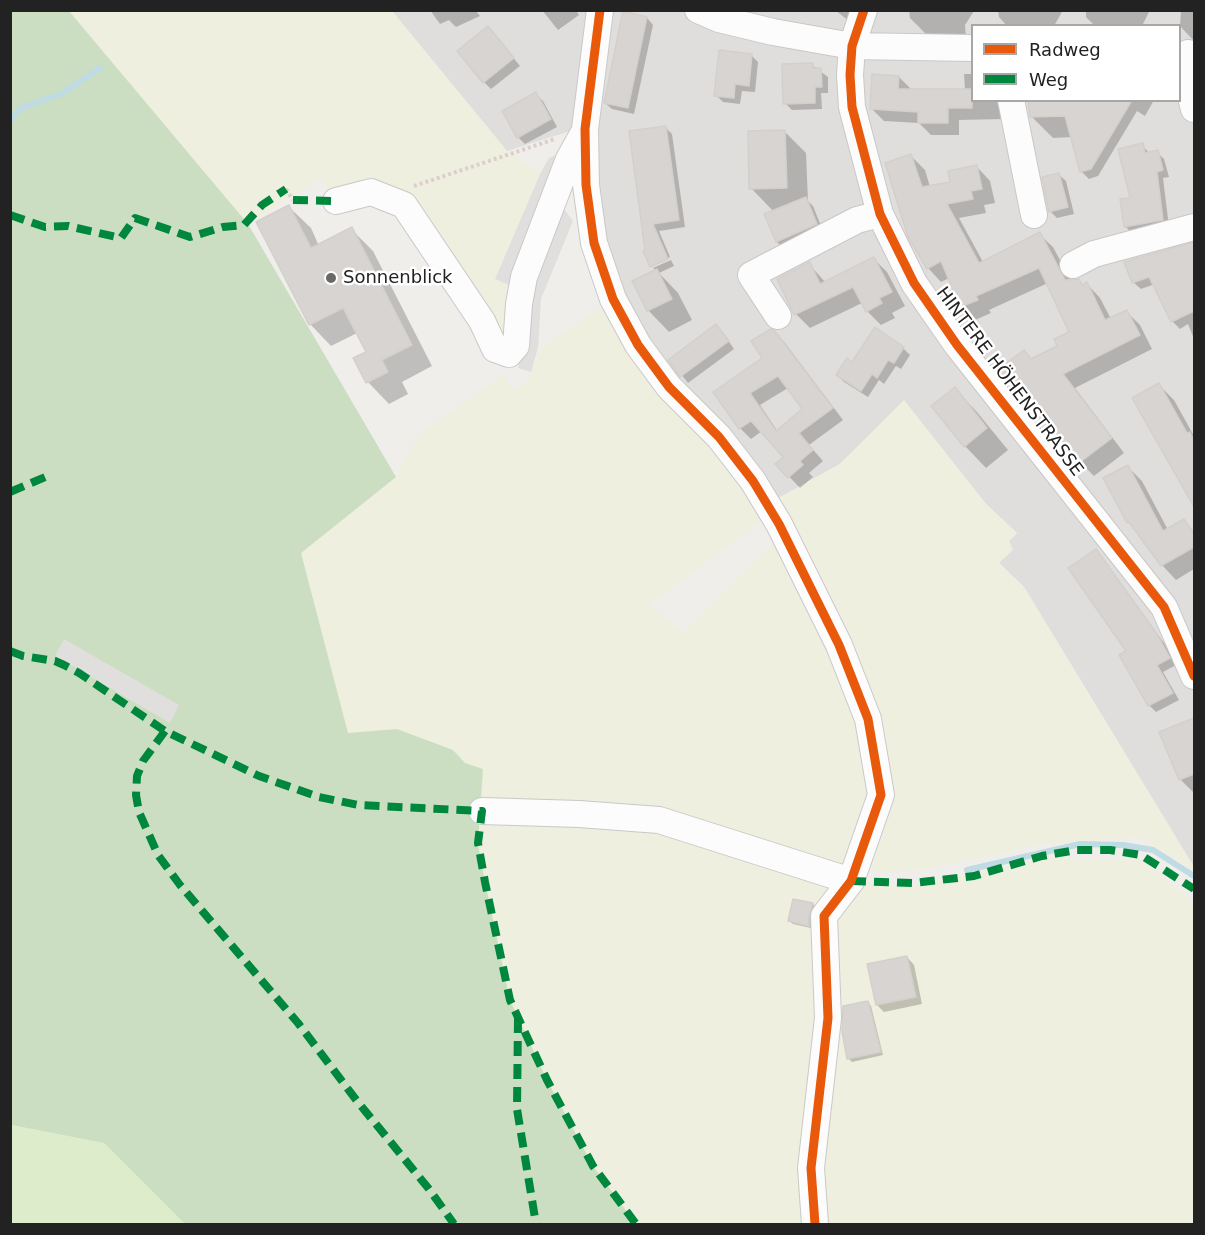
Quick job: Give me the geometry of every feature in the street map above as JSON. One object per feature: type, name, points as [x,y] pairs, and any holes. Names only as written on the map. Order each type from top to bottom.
[{"type":"street","points":[[600,10],[585,129],[586,185],[594,243],[614,299],[638,345],[669,387],[719,437],[753,481],[779,524],[839,645],[868,719],[881,795],[851,881],[824,916],[828,1018],[811,1168],[815,1224]]},
{"type":"street","points":[[698,10],[719,19],[773,32],[852,46],[971,48]]},
{"type":"street","name":"HINTERE HÖHENSTRASSE","points":[[864,10],[852,46],[850,75],[852,107],[880,214],[914,283],[957,345],[1164,607],[1194,676]]},
{"type":"street","points":[[1187,53],[1194,109]]},
{"type":"street","points":[[1011,102],[1034,214]]},
{"type":"street","points":[[336,201],[371,192],[404,205],[482,321],[495,349],[509,354],[516,346],[519,304],[524,277],[569,159],[585,129]]},
{"type":"street","points":[[778,316],[751,275],[857,220],[880,214]]},
{"type":"street","points":[[1073,265],[1094,254],[1194,227]]},
{"type":"street","points":[[482,811],[579,814],[659,820],[851,881]]},
{"type":"path","points":[[394,201],[407,189],[585,129]]},
{"type":"path","points":[[286,189],[293,200]]},
{"type":"shaded area","points":[[392,11],[1194,11],[1194,867],[1024,587],[999,563],[1009,541],[1017,533],[986,504],[904,401],[840,464],[777,499],[671,379],[620,294],[600,219],[596,123],[507,151]]},
{"type":"shaded area","points":[[568,150],[509,285],[495,279],[541,172],[549,158]]},
{"type":"shaded area","points":[[562,206],[573,221],[541,299],[538,348],[531,372],[518,368],[527,333],[526,305]]},
{"type":"shaded area","points":[[64,639],[179,705],[170,723],[55,656]]},
{"type":"green space","points":[[10,11],[69,11],[248,224],[396,477],[301,553],[348,733],[397,729],[453,750],[465,763],[483,769],[478,844],[510,1000],[547,1080],[593,1166],[636,1224],[185,1224],[104,1143],[11,1125]]},
{"type":"green space","points":[[69,11],[392,11],[507,151],[541,173],[495,278],[509,285],[511,329],[505,340],[418,208],[330,192],[321,178],[248,224]]},
{"type":"green space","points":[[613,299],[766,517],[649,605],[683,633],[775,542],[839,645],[881,795],[851,881],[906,887],[1050,858],[1142,860],[1194,902],[1194,1224],[636,1224],[593,1166],[547,1080],[510,1000],[478,843],[482,811],[465,764],[453,750],[397,729],[348,734],[301,553],[396,477],[420,433],[504,375],[512,389],[526,383],[540,349]]},
{"type":"green space","points":[[904,400],[986,504],[1017,533],[1009,541],[1013,550],[999,563],[1024,587],[1194,867],[1194,871],[1139,837],[1039,845],[921,870],[871,872],[888,814],[884,757],[777,499],[840,464]]},
{"type":"green space","points":[[10,1125],[104,1143],[185,1224],[11,1224]]},
{"type":"building","points":[[623,11],[647,17],[628,108],[604,103]]},
{"type":"building","points":[[488,26],[514,58],[483,83],[457,51]]},
{"type":"building","points":[[719,50],[752,54],[749,86],[735,84],[734,98],[714,96]]},
{"type":"building","points":[[813,63],[813,68],[821,68],[822,87],[815,87],[815,103],[783,104],[782,64]]},
{"type":"building","points":[[872,74],[899,76],[898,89],[971,89],[972,108],[948,108],[948,123],[918,123],[918,112],[870,109]]},
{"type":"building","points":[[536,92],[551,119],[517,138],[502,111]]},
{"type":"building","points":[[1028,102],[1131,102],[1091,169],[1080,172],[1065,116],[1030,117]]},
{"type":"building","points":[[666,126],[679,220],[653,224],[668,259],[650,267],[643,251],[645,250],[629,131]]},
{"type":"building","points":[[785,130],[787,188],[749,189],[748,131]]},
{"type":"building","points":[[1143,143],[1145,153],[1158,150],[1163,170],[1157,172],[1163,220],[1124,227],[1120,199],[1130,198],[1118,149]]},
{"type":"building","points":[[911,154],[922,187],[950,182],[948,171],[977,165],[982,189],[971,191],[973,199],[947,204],[979,263],[1040,232],[1065,280],[1079,279],[1082,285],[1087,282],[1105,320],[1127,310],[1140,335],[1063,374],[1112,438],[1079,463],[1031,400],[1028,403],[998,369],[1024,350],[1031,359],[1057,346],[1054,339],[1069,332],[1039,268],[976,296],[978,300],[960,307],[941,261],[927,269],[908,237],[885,163]]},
{"type":"building","points":[[1059,173],[1068,207],[1049,212],[1042,177]]},
{"type":"building","points":[[806,197],[817,224],[776,242],[764,214]]},
{"type":"building","name":"Sonnenblick","points":[[289,205],[311,248],[352,227],[412,345],[382,360],[388,372],[366,383],[353,358],[366,352],[343,308],[309,325],[256,222]]},
{"type":"building","points":[[1194,242],[1194,311],[1171,322],[1149,277],[1132,283],[1124,262]]},
{"type":"building","points":[[874,257],[892,292],[879,298],[882,303],[866,312],[853,287],[794,315],[777,279],[810,262],[820,284]]},
{"type":"building","points":[[657,269],[672,299],[647,311],[632,281]]},
{"type":"building","points":[[716,324],[729,341],[680,377],[668,360]]},
{"type":"building","points":[[875,327],[904,347],[894,363],[888,360],[877,378],[872,374],[861,391],[836,375],[847,358],[852,362]]},
{"type":"building","points":[[771,329],[774,330],[833,408],[799,433],[813,450],[800,461],[803,465],[788,478],[775,464],[783,457],[751,421],[739,429],[713,392],[762,358],[751,341]],"holes":[[[778,376],[802,409],[776,431],[750,393]]]},
{"type":"building","points":[[1159,383],[1187,433],[1190,432],[1194,441],[1194,507],[1132,398]]},
{"type":"building","points":[[955,387],[987,428],[964,447],[931,406]]},
{"type":"building","points":[[1128,465],[1163,531],[1184,519],[1194,534],[1194,547],[1161,566],[1129,522],[1127,523],[1103,478]]},
{"type":"building","points":[[1096,549],[1157,634],[1170,658],[1157,665],[1173,693],[1148,706],[1119,655],[1126,651],[1068,568]]},
{"type":"building","points":[[1194,718],[1194,774],[1179,780],[1159,732]]},
{"type":"building","points":[[793,899],[813,903],[809,926],[788,921]]},
{"type":"building","points":[[907,956],[916,997],[876,1005],[867,964]]},
{"type":"building","points":[[868,1001],[881,1052],[847,1059],[842,1031],[843,1006]]},
{"type":"waterway","points":[[10,120],[21,108],[61,94],[100,68]]},
{"type":"waterway","points":[[967,870],[1080,844],[1123,845],[1153,850],[1194,876]]},
{"type":"marked path","points":[[10,215],[45,227],[68,226],[121,238],[135,218],[190,237],[223,227],[244,225],[262,205],[286,189]]},
{"type":"marked path","points":[[293,200],[336,201]]},
{"type":"marked path","points":[[10,492],[50,475]]},
{"type":"marked path","points":[[10,651],[64,665],[165,731],[259,776],[319,797],[358,805],[482,811],[478,843],[510,1000],[547,1080],[593,1166],[636,1224]]},
{"type":"marked path","points":[[165,731],[143,761],[137,776],[136,795],[139,812],[158,855],[180,885],[298,1023],[454,1224]]},
{"type":"marked path","points":[[851,881],[914,883],[974,876],[1042,856],[1076,850],[1110,850],[1141,855],[1194,889]]},
{"type":"marked path","points":[[518,1018],[517,1109],[536,1224]]},
{"type":"cycle path","points":[[600,10],[585,129],[586,185],[594,243],[613,299],[638,345],[669,387],[719,437],[753,481],[779,524],[839,645],[868,719],[881,795],[851,881],[824,916],[828,1018],[811,1168],[815,1224]]},
{"type":"cycle path","points":[[864,10],[852,46],[850,75],[852,107],[880,214],[914,283],[957,345],[1164,607],[1194,676]]},
{"type":"place","name":"Sonnenblick","points":[[331,278]]}]
